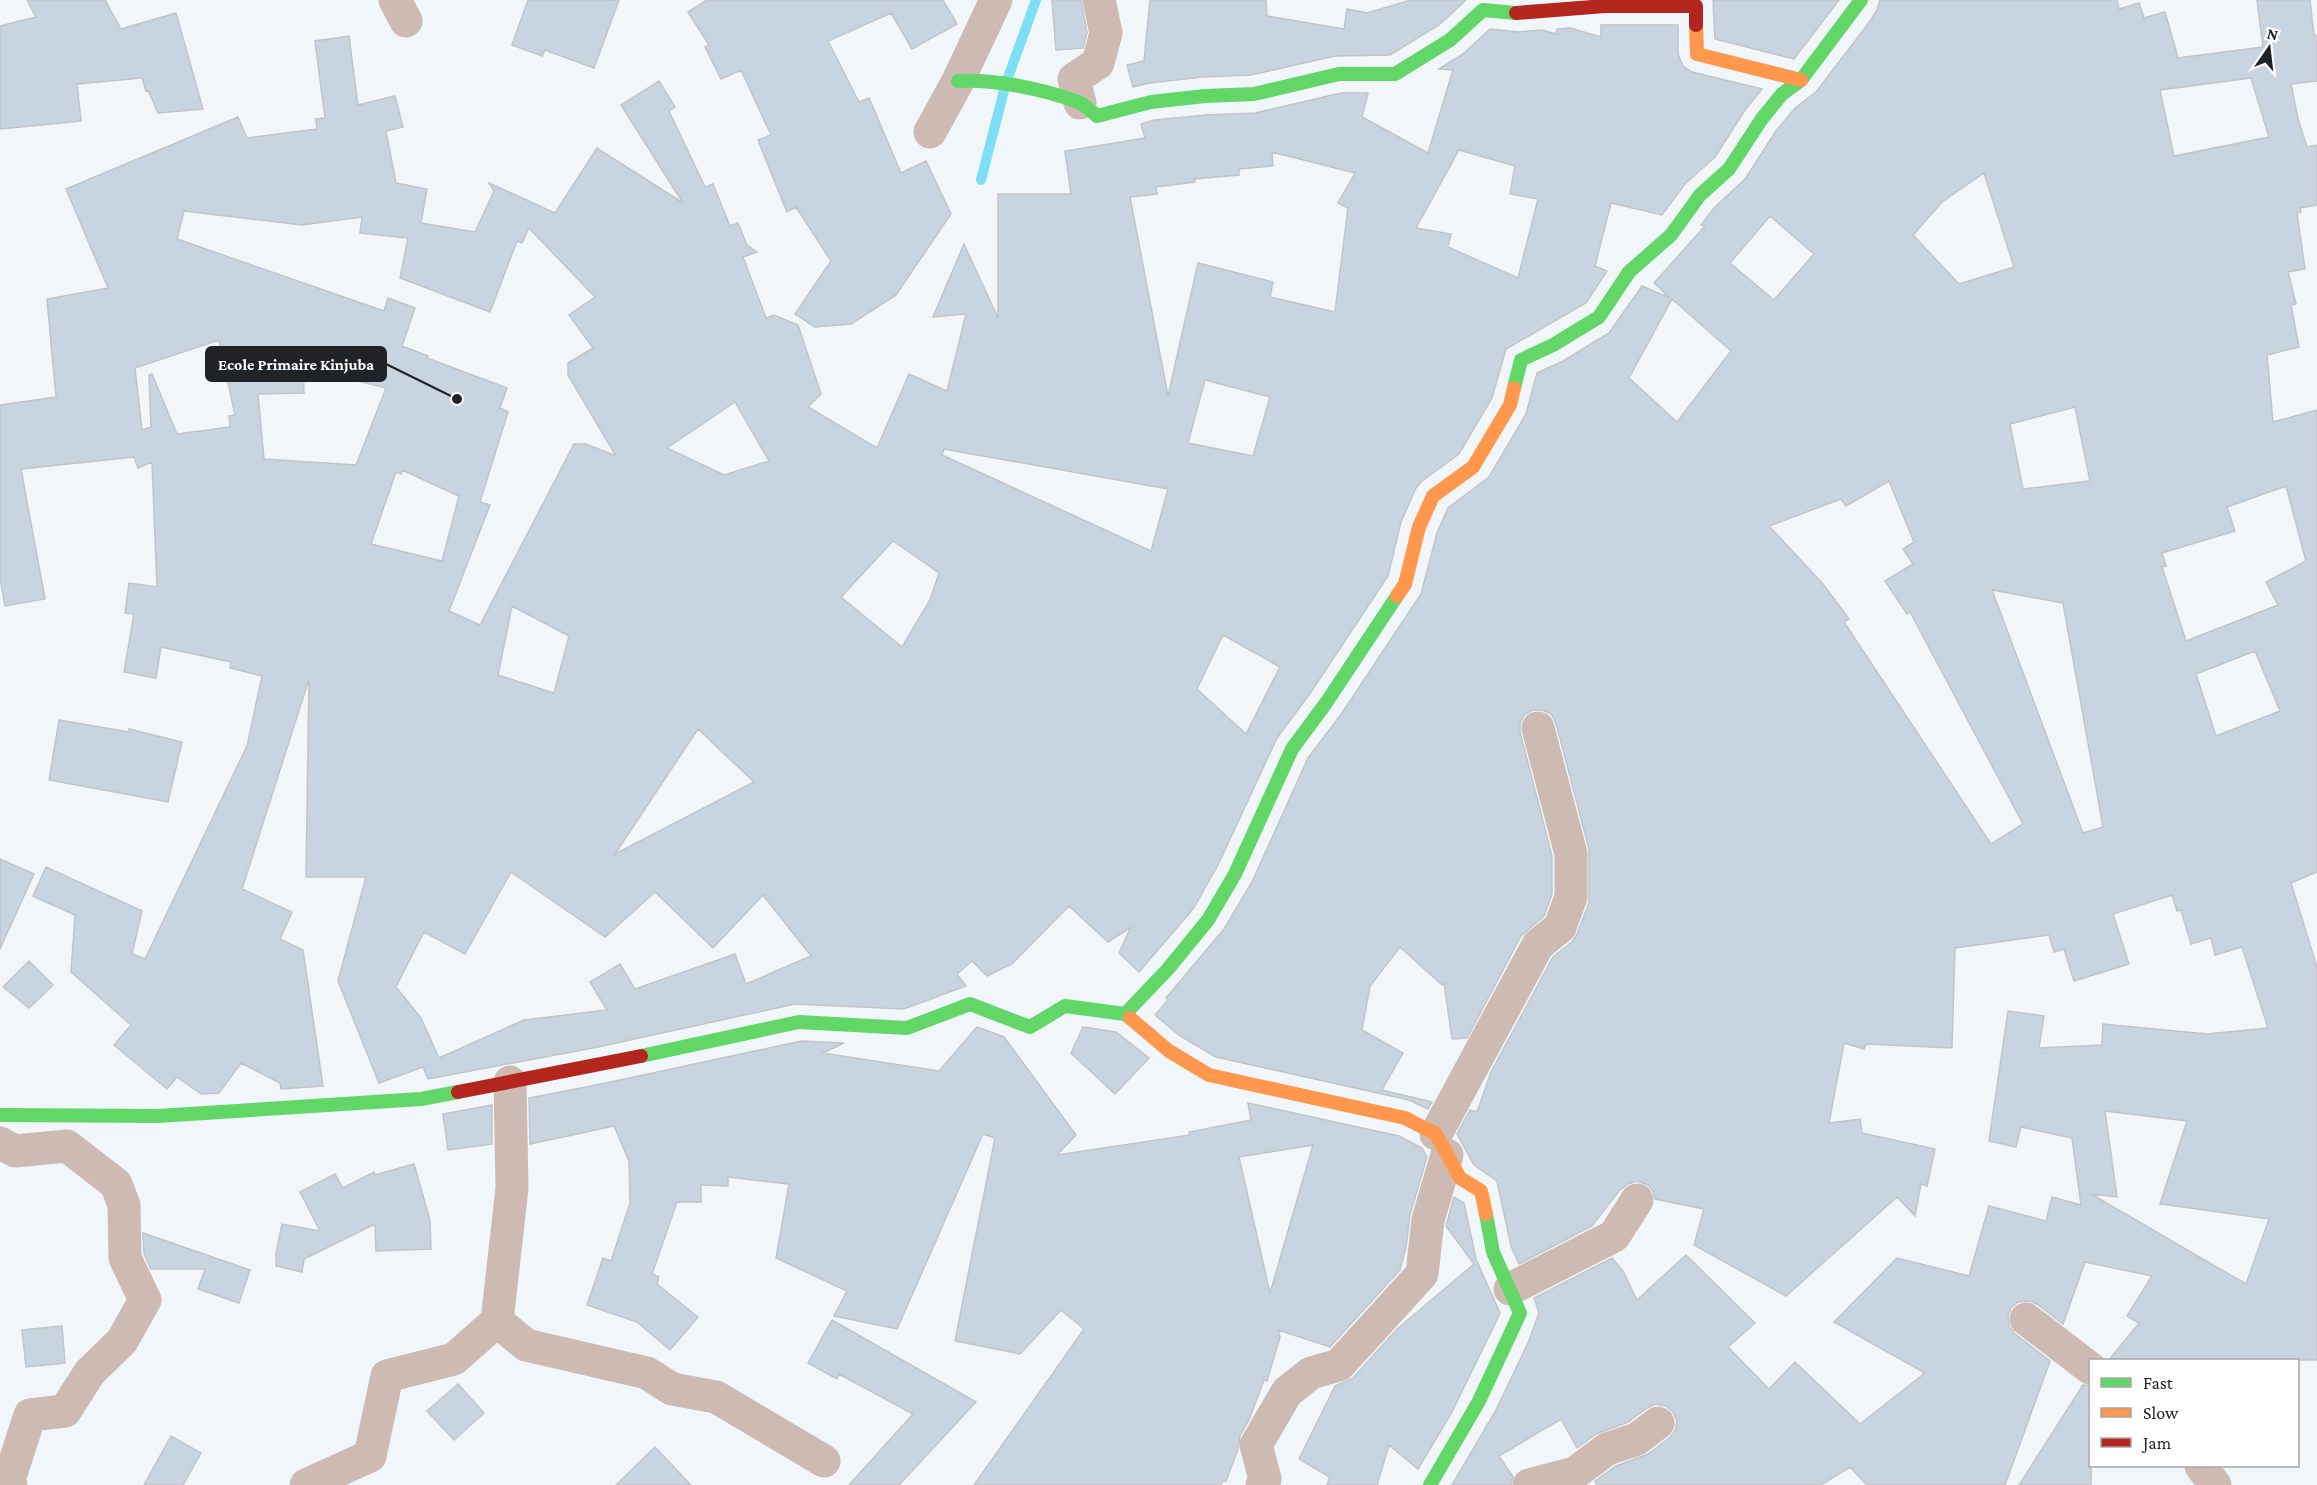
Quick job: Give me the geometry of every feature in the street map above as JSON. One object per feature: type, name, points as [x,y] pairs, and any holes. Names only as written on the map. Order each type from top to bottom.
[{"type":"street","points":[[930,132],[958,81],[996,0]]},
{"type":"street","points":[[1080,103],[1074,79],[1098,63],[1106,33],[1100,0]]},
{"type":"street","points":[[1125,1014],[1168,969],[1208,920],[1240,863],[1292,749],[1326,703],[1405,584],[1419,527],[1433,496],[1473,467],[1510,405],[1521,360],[1552,345],[1599,317],[1629,272],[1671,235],[1700,195],[1729,169],[1761,120],[1782,94],[1801,80],[1853,14],[1861,0]]},
{"type":"street","points":[[958,81],[978,80],[1006,83],[1080,103],[1096,116],[1151,102],[1204,96],[1254,94],[1339,74],[1395,74],[1450,40],[1491,5],[1519,13],[1605,6],[1696,6],[1697,54],[1801,80]]},
{"type":"street","points":[[1262,1485],[1265,1479],[1256,1445],[1287,1392],[1311,1373],[1339,1365],[1422,1274],[1428,1220],[1441,1145],[1538,945],[1560,927],[1571,897],[1571,854],[1538,729]]},
{"type":"street","points":[[0,1115],[158,1116],[421,1099],[602,1065],[798,1022],[907,1028],[970,1004],[1030,1027],[1065,1006],[1125,1014],[1169,1050],[1209,1075],[1405,1118],[1441,1145],[1460,1178],[1481,1191],[1493,1252],[1520,1313],[1472,1418],[1430,1485]]},
{"type":"street","points":[[306,1485],[352,1477],[370,1456],[387,1376],[454,1359],[497,1321],[512,1188],[510,1082]]},
{"type":"street","points":[[0,1143],[15,1151],[67,1146],[116,1184],[124,1205],[125,1258],[145,1300],[122,1341],[90,1372],[65,1411],[30,1415],[8,1483],[11,1485]]},
{"type":"street","points":[[1510,1289],[1614,1236],[1637,1200]]},
{"type":"street","points":[[2026,1319],[2089,1366]]},
{"type":"street","points":[[497,1321],[525,1345],[647,1373],[672,1389],[716,1397],[824,1461]]},
{"type":"street","points":[[1529,1485],[1575,1473],[1607,1449],[1637,1439],[1658,1423]]},
{"type":"street","points":[[2202,1467],[2215,1485]]},
{"type":"building","points":[[27,0],[105,0],[121,29],[176,13],[203,109],[158,113],[142,78],[77,84],[81,121],[0,129],[0,26],[36,17]]},
{"type":"building","points":[[528,0],[619,0],[594,68],[545,50],[542,56],[512,45]]},
{"type":"building","points":[[707,0],[943,0],[957,24],[912,49],[891,13],[828,41],[859,102],[869,98],[901,173],[926,161],[951,214],[896,295],[851,324],[815,327],[795,314],[831,261],[796,207],[787,212],[758,140],[771,135],[741,70],[721,79],[705,47],[709,45],[688,12]]},
{"type":"building","points":[[1052,0],[1081,0],[1087,33],[1083,48],[1056,50]]},
{"type":"building","points":[[1150,0],[1266,0],[1267,16],[1344,29],[1347,9],[1367,13],[1411,0],[1466,0],[1439,25],[1390,55],[1335,56],[1251,75],[1203,77],[1133,87],[1127,65],[1144,61]]},
{"type":"building","points":[[1713,0],[1839,0],[1794,59],[1715,39]]},
{"type":"building","points":[[1880,0],[2117,0],[2119,9],[2139,3],[2144,18],[2165,12],[2178,58],[2263,47],[2257,0],[2310,0],[2314,35],[2317,36],[2317,81],[2291,84],[2298,119],[2307,147],[2317,145],[2317,205],[2300,208],[2301,212],[2297,213],[2305,269],[2288,272],[2296,304],[2291,305],[2299,347],[2267,355],[2273,422],[2317,410],[2317,872],[2291,883],[2317,967],[2317,1360],[2110,1359],[2139,1323],[2127,1316],[2152,1276],[2085,1262],[2063,1324],[2037,1304],[2029,1301],[2018,1302],[2011,1308],[2008,1316],[2009,1326],[2014,1333],[2050,1361],[2005,1485],[1867,1485],[1850,1467],[1821,1485],[1597,1485],[1595,1481],[1616,1466],[1648,1454],[1675,1431],[1677,1421],[1673,1412],[1666,1406],[1656,1404],[1628,1422],[1596,1434],[1577,1448],[1561,1419],[1499,1456],[1513,1477],[1511,1485],[1452,1485],[1496,1410],[1528,1343],[1539,1313],[1534,1298],[1612,1258],[1623,1271],[1637,1300],[1686,1255],[1755,1323],[1728,1347],[1769,1389],[1795,1362],[1860,1424],[1925,1373],[1834,1322],[1897,1258],[1969,1276],[1989,1206],[2046,1221],[2052,1197],[2081,1205],[2072,1138],[2021,1127],[2016,1147],[1989,1141],[2008,1011],[2044,1016],[2039,1048],[2102,1045],[2103,1024],[2207,1034],[2268,1028],[2242,947],[2215,955],[2211,938],[2191,944],[2181,910],[2177,911],[2172,895],[2113,914],[2129,964],[2074,981],[2064,949],[2054,952],[2049,935],[1955,948],[1952,1048],[1866,1044],[1864,1049],[1844,1043],[1829,1123],[1860,1119],[1862,1133],[1935,1149],[1927,1186],[1921,1184],[1915,1216],[1897,1197],[1786,1296],[1694,1245],[1704,1209],[1655,1199],[1648,1185],[1637,1181],[1619,1191],[1592,1226],[1519,1264],[1511,1246],[1497,1181],[1474,1165],[1457,1134],[1470,1110],[1477,1112],[1491,1072],[1553,957],[1572,942],[1577,934],[1589,903],[1589,849],[1556,723],[1551,714],[1542,710],[1533,710],[1524,715],[1520,724],[1520,732],[1552,856],[1552,894],[1544,916],[1521,936],[1467,1038],[1452,1039],[1444,983],[1442,985],[1400,947],[1370,986],[1362,1030],[1403,1053],[1382,1090],[1432,1102],[1428,1109],[1409,1100],[1216,1057],[1180,1036],[1155,1015],[1168,1000],[1166,998],[1224,929],[1252,882],[1308,758],[1342,713],[1421,594],[1437,533],[1448,508],[1489,477],[1526,414],[1537,373],[1563,361],[1609,333],[1642,286],[1670,298],[1654,283],[1705,226],[1701,225],[1714,208],[1745,179],[1776,131],[1795,108],[1816,92],[1868,24]],"holes":[[[2251,78],[2269,137],[2174,156],[2160,90]],[[1984,173],[2014,267],[1959,284],[1913,235],[1942,202]],[[1770,216],[1814,254],[1774,300],[1730,263]],[[1672,299],[1731,351],[1677,422],[1629,378]],[[2075,407],[2090,481],[2023,489],[2010,424]],[[1889,481],[1914,542],[1903,549],[1913,564],[1885,581],[1907,614],[1910,612],[2023,824],[1991,844],[1844,622],[1849,619],[1823,584],[1769,526],[1841,499],[1846,506]],[[2286,486],[2306,561],[2266,582],[2278,605],[2186,641],[2162,567],[2166,566],[2162,553],[2235,531],[2227,507]],[[1992,590],[2063,603],[2103,827],[2083,833]],[[2255,651],[2280,711],[2216,736],[2196,674]],[[2105,1111],[2187,1121],[2160,1204],[2269,1219],[2246,1284],[2091,1194],[2117,1197]]]},
{"type":"building","points":[[1601,25],[1678,25],[1678,54],[1683,66],[1692,72],[1762,89],[1745,110],[1715,157],[1685,184],[1662,215],[1611,203],[1595,266],[1607,271],[1586,303],[1506,349],[1492,398],[1459,454],[1416,488],[1401,522],[1388,576],[1311,692],[1277,738],[1218,865],[1193,909],[1139,972],[1119,953],[1131,927],[1108,942],[1069,906],[1012,964],[987,976],[972,961],[957,974],[966,986],[904,1009],[795,1004],[598,1047],[428,1079],[423,1067],[379,1083],[338,981],[366,877],[306,877],[309,679],[242,889],[292,912],[280,939],[303,950],[323,1086],[281,1089],[280,1083],[241,1063],[219,1093],[201,1094],[177,1077],[167,1089],[114,1045],[131,1025],[71,972],[75,915],[33,896],[46,867],[142,911],[132,954],[145,959],[247,746],[262,676],[230,668],[231,662],[161,647],[156,678],[124,672],[134,614],[125,613],[129,583],[157,587],[152,462],[138,468],[134,457],[21,469],[45,599],[5,606],[0,578],[0,405],[56,397],[47,299],[108,288],[66,189],[238,117],[247,138],[317,129],[316,119],[325,118],[315,41],[349,36],[358,105],[395,96],[403,127],[386,131],[396,183],[427,189],[421,223],[475,232],[494,191],[489,183],[555,213],[597,148],[683,203],[621,105],[659,81],[675,107],[669,111],[705,187],[713,184],[730,226],[738,223],[747,245],[757,252],[743,257],[766,318],[774,315],[798,325],[821,394],[808,407],[877,448],[909,374],[947,391],[966,314],[933,317],[964,244],[998,318],[998,194],[1071,194],[1065,151],[1145,138],[1141,124],[1154,120],[1255,113],[1341,93],[1368,93],[1362,117],[1428,153],[1453,70],[1439,69],[1463,54],[1490,29],[1518,32],[1542,30],[1556,34],[1557,29],[1570,28],[1601,37]],"holes":[[[1459,150],[1515,166],[1510,194],[1538,199],[1518,278],[1448,247],[1451,234],[1416,228]],[[1272,152],[1355,173],[1338,203],[1348,208],[1335,312],[1270,297],[1273,282],[1198,263],[1168,396],[1130,197],[1157,194],[1156,187],[1195,182],[1194,179],[1239,175],[1239,169],[1273,166]],[[184,211],[302,225],[362,217],[360,233],[408,238],[400,278],[490,312],[517,241],[522,243],[529,228],[595,297],[569,315],[593,348],[568,363],[568,375],[616,456],[586,444],[574,444],[480,625],[449,611],[490,505],[480,502],[508,412],[500,408],[507,388],[427,358],[428,356],[402,346],[415,308],[388,298],[384,311],[177,239]],[[219,340],[235,415],[229,416],[230,427],[177,434],[152,374],[149,375],[151,427],[142,430],[135,368]],[[303,367],[386,388],[356,465],[264,459],[258,394],[304,393]],[[1205,380],[1270,397],[1253,456],[1188,443]],[[735,402],[769,461],[724,475],[667,448]],[[944,449],[1168,489],[1151,551],[942,455]],[[402,470],[459,496],[442,561],[371,544],[396,472],[401,474]],[[893,541],[939,573],[930,600],[902,647],[841,597]],[[512,606],[569,636],[554,693],[498,675]],[[1223,635],[1280,667],[1246,734],[1197,689]],[[698,729],[754,782],[615,854]],[[511,872],[605,937],[655,892],[713,948],[763,895],[811,956],[746,984],[735,954],[635,989],[620,964],[590,982],[607,1010],[524,1020],[439,1058],[421,1018],[396,987],[424,932],[465,954]]]},
{"type":"building","points":[[59,720],[129,732],[129,729],[182,742],[168,802],[49,780]]},
{"type":"building","points":[[0,859],[34,874],[0,949]]},
{"type":"building","points":[[29,961],[53,985],[29,1008],[3,987]]},
{"type":"building","points":[[977,1027],[1004,1037],[1076,1135],[1057,1155],[1190,1135],[1189,1132],[1251,1120],[1248,1103],[1399,1136],[1422,1148],[1427,1157],[1410,1215],[1400,1270],[1330,1347],[1278,1330],[1280,1337],[1267,1381],[1264,1380],[1249,1420],[1240,1436],[1238,1449],[1226,1481],[1220,1485],[974,1485],[1084,1329],[1061,1310],[1020,1354],[955,1341],[995,1138],[983,1134],[897,1329],[834,1316],[847,1291],[776,1258],[789,1184],[728,1177],[728,1186],[701,1185],[701,1202],[677,1202],[652,1274],[659,1277],[657,1284],[698,1317],[670,1350],[637,1322],[587,1305],[603,1258],[611,1261],[630,1203],[629,1161],[614,1126],[530,1144],[529,1098],[801,1041],[844,1043],[823,1053],[939,1071]],"holes":[[[1313,1145],[1270,1293],[1239,1157]]]},
{"type":"building","points":[[1083,1027],[1116,1032],[1149,1058],[1115,1094],[1071,1053]]},
{"type":"building","points":[[492,1105],[492,1144],[448,1150],[443,1114]]},
{"type":"building","points":[[414,1164],[430,1220],[431,1249],[376,1251],[375,1224],[304,1259],[302,1272],[276,1266],[276,1253],[282,1224],[320,1231],[300,1192],[335,1174],[343,1188],[374,1172],[375,1175]]},
{"type":"building","points":[[1454,1197],[1464,1203],[1476,1259],[1500,1313],[1451,1414],[1418,1469],[1389,1445],[1377,1485],[1327,1485],[1330,1477],[1299,1459],[1335,1386],[1353,1378],[1397,1329],[1474,1264],[1446,1226]]},
{"type":"building","points":[[143,1233],[250,1270],[239,1303],[198,1289],[205,1269],[151,1269],[144,1254]]},
{"type":"building","points":[[832,1320],[976,1402],[899,1485],[849,1485],[913,1414],[839,1374],[837,1379],[808,1363]]},
{"type":"building","points":[[62,1326],[65,1363],[26,1367],[22,1330]]},
{"type":"building","points":[[458,1384],[484,1413],[454,1440],[427,1411]]},
{"type":"building","points":[[2083,1385],[2089,1386],[2091,1485],[2019,1485]]},
{"type":"building","points":[[171,1436],[201,1453],[183,1485],[144,1485]]},
{"type":"building","points":[[655,1447],[691,1485],[616,1485]]},
{"type":"waterway","points":[[981,180],[1006,83],[1036,0]]},
{"type":"traffic: fast","points":[[1514,388],[1521,360],[1553,345],[1599,317],[1629,272],[1671,235],[1700,195],[1729,169],[1761,120],[1782,94],[1801,80],[1861,0]]},
{"type":"traffic: fast","points":[[958,81],[1003,83],[1050,93],[1078,102],[1097,116],[1151,102],[1205,96],[1254,94],[1339,74],[1395,74],[1450,40],[1483,10],[1516,13]]},
{"type":"traffic: fast","points":[[1125,1014],[1168,969],[1208,920],[1235,874],[1292,749],[1326,703],[1397,596]]},
{"type":"traffic: fast","points":[[641,1056],[799,1022],[907,1028],[970,1004],[1030,1027],[1065,1006],[1125,1014],[1130,1018]]},
{"type":"traffic: fast","points":[[0,1115],[158,1116],[421,1099],[458,1092]]},
{"type":"traffic: fast","points":[[1430,1485],[1479,1401],[1520,1313],[1493,1252],[1486,1214]]},
{"type":"traffic: slow","points":[[1696,25],[1697,54],[1801,80]]},
{"type":"traffic: slow","points":[[1397,596],[1405,584],[1419,527],[1433,496],[1473,467],[1510,405],[1514,388]]},
{"type":"traffic: slow","points":[[1130,1018],[1169,1051],[1209,1075],[1405,1118],[1436,1134],[1460,1178],[1481,1191],[1486,1214]]},
{"type":"traffic: jam","points":[[1516,13],[1605,6],[1696,6],[1696,25]]},
{"type":"traffic: jam","points":[[458,1092],[641,1056]]},
{"type":"place","name":"Ecole Primaire Kinjuba","points":[[457,399]]}]
